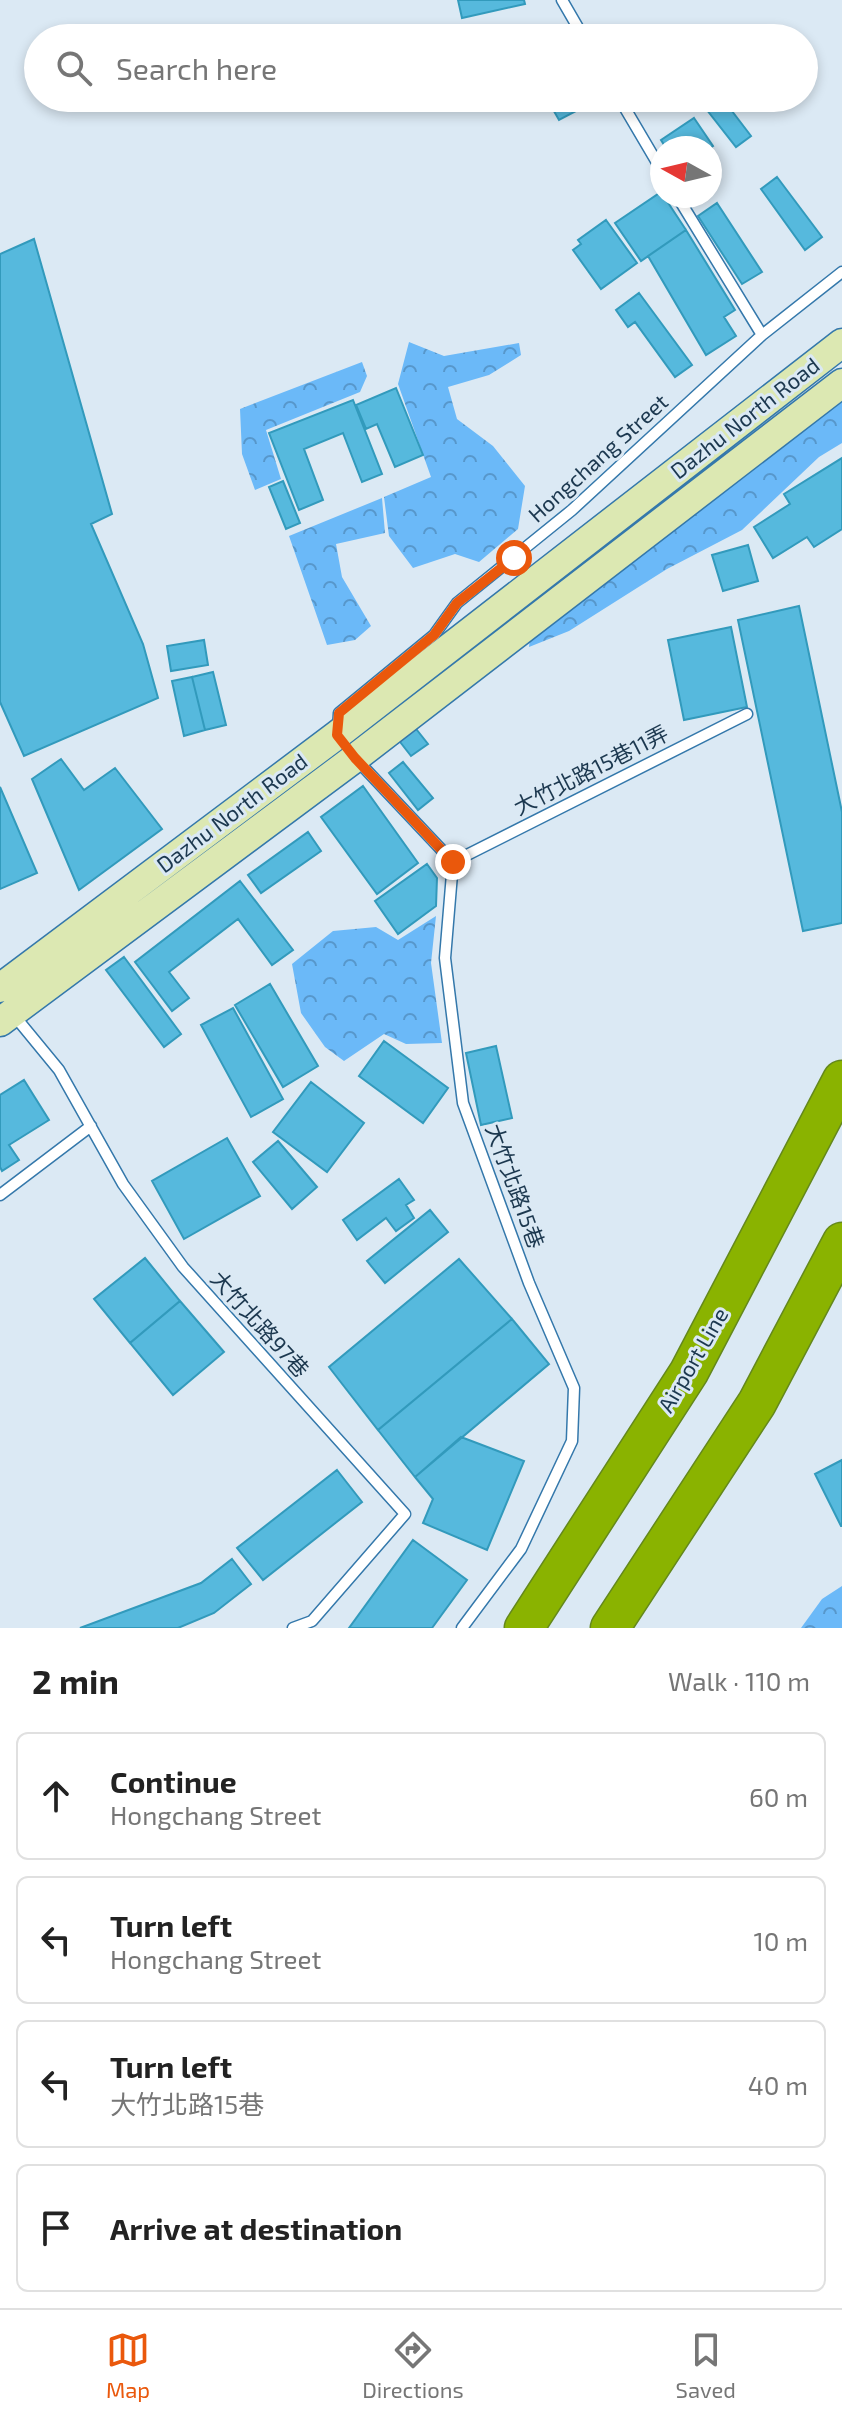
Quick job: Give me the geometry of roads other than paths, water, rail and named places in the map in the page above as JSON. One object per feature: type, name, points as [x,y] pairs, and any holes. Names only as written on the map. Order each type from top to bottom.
[{"type":"highway","name":"Airport Line","points":[[524,1628],[689,1372],[842,1080]]},
{"type":"highway","points":[[610,1628],[757,1403],[842,1242]]},
{"type":"street","name":"Dazhu North Road","points":[[4,1007],[337,735],[842,343]]},
{"type":"street","name":"Dazhu North Road","points":[[4,1007],[355,758],[842,383]]},
{"type":"lane","points":[[562,0],[576,24]]},
{"type":"lane","points":[[627,112],[650,151]]},
{"type":"lane","points":[[684,208],[762,335]]},
{"type":"lane","name":"Hongchang Street","points":[[337,735],[339,713],[434,635],[457,603],[572,510],[762,335],[842,272]]},
{"type":"lane","name":"大竹北路15巷11弄","points":[[453,862],[747,714]]},
{"type":"lane","points":[[337,735],[453,862]]},
{"type":"lane","name":"大竹北路15巷","points":[[453,862],[445,958],[463,1103],[529,1283],[574,1388],[572,1441],[521,1549],[462,1628]]},
{"type":"lane","name":"大竹北路97巷","points":[[4,1007],[59,1070],[123,1184],[183,1267],[405,1514],[312,1621],[293,1628]]},
{"type":"lane","points":[[0,1195],[91,1126]]}]
